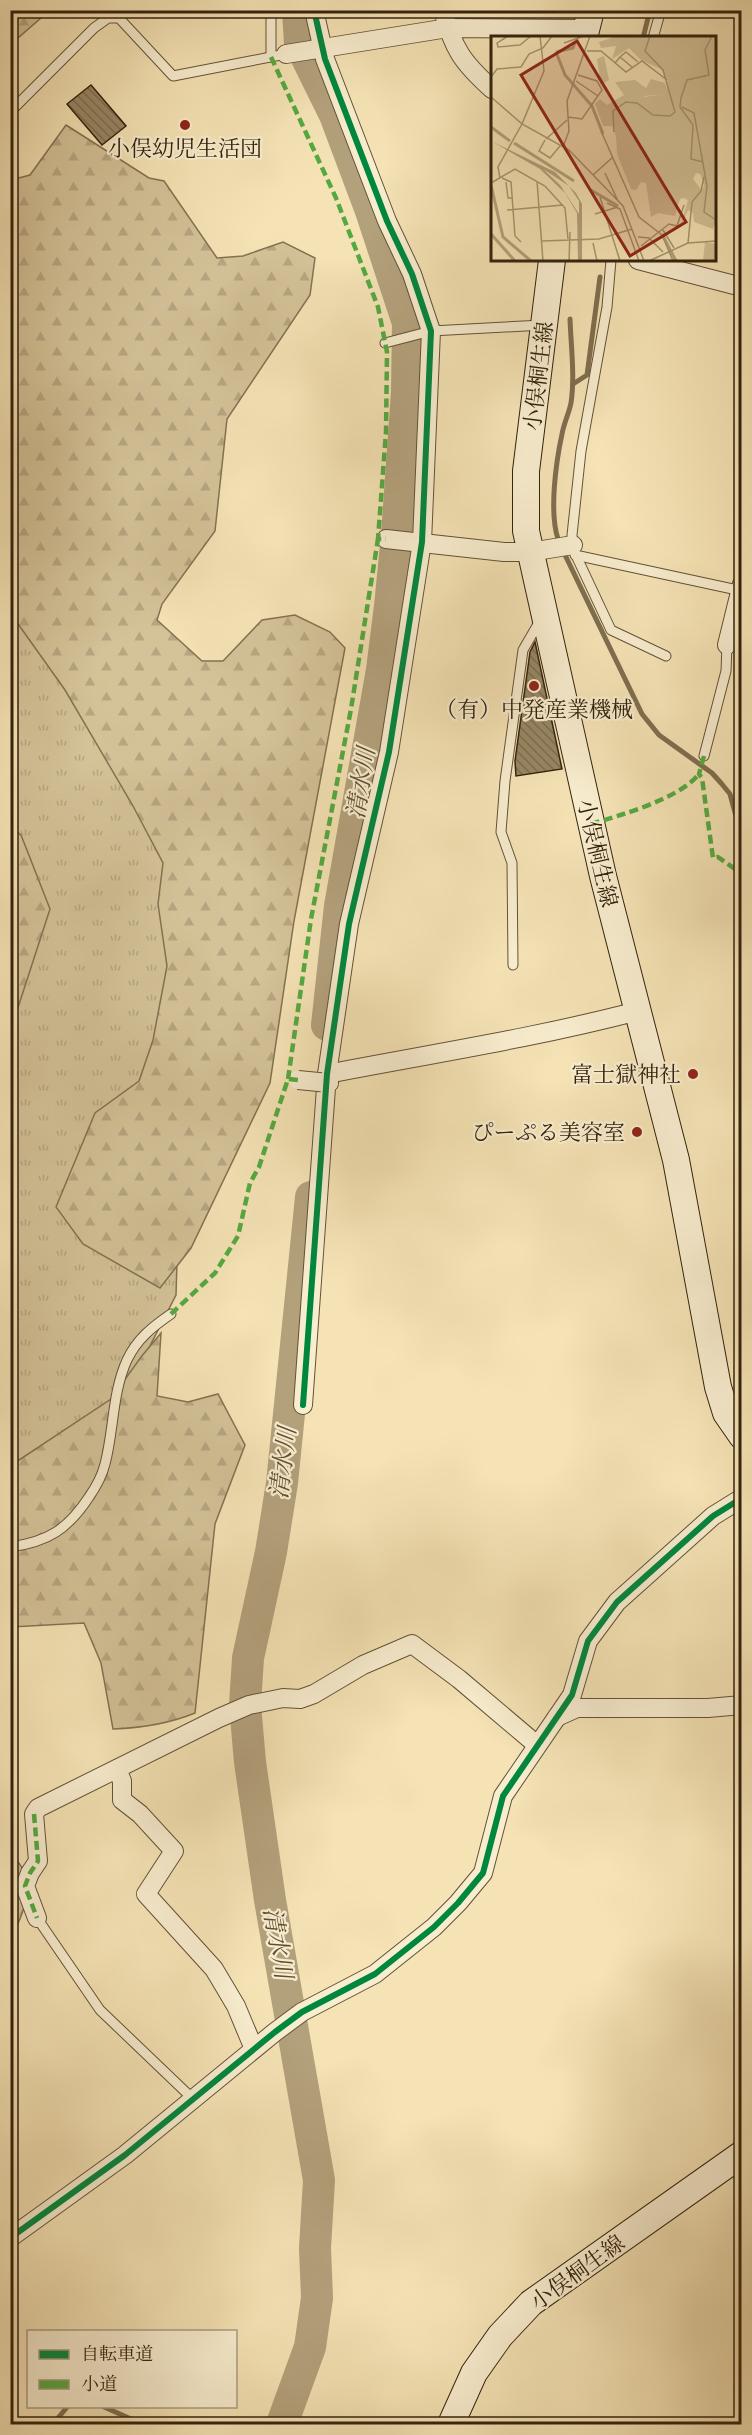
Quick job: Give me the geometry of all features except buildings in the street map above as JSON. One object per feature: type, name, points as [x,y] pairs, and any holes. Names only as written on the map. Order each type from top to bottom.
[{"type":"main road","name":"小俣桐生線","points":[[552,261],[525,493],[526,531],[603,876],[676,1161],[718,1387],[726,1413],[741,1436]]},
{"type":"main road","name":"小俣桐生線","points":[[451,2424],[474,2373],[500,2337],[531,2303],[741,2154]]},
{"type":"street","points":[[303,1405],[328,1079],[349,924],[389,752],[417,541],[426,332],[412,274],[387,221],[320,48],[315,10]]},
{"type":"street","points":[[278,56],[446,19],[587,26]]},
{"type":"street","points":[[446,19],[460,57],[491,88]]},
{"type":"street","points":[[642,261],[741,287]]},
{"type":"street","points":[[386,539],[504,552],[574,550]]},
{"type":"street","points":[[727,645],[741,588]]},
{"type":"street","points":[[298,1080],[328,1079],[444,1051],[516,1040],[638,1011]]},
{"type":"street","points":[[10,2238],[125,2155],[302,2012],[375,1974],[434,1927],[458,1903],[483,1873],[503,1796],[572,1695],[588,1641],[617,1602],[712,1516],[741,1498]]},
{"type":"street","points":[[37,1918],[25,1886],[38,1861],[34,1814],[38,1808],[219,1718],[249,1705],[283,1698],[300,1699],[314,1694],[363,1665],[412,1644],[459,1679],[537,1745]]},
{"type":"street","points":[[556,1718],[577,1708],[708,1708],[741,1705]]},
{"type":"street","points":[[117,1769],[122,1781],[122,1800],[140,1814],[174,1851],[146,1894],[214,1969],[236,2006],[254,2049]]},
{"type":"lane","points":[[10,112],[94,28],[108,18],[119,18],[173,76],[278,56],[271,10]]},
{"type":"lane","points":[[654,36],[661,10]]},
{"type":"lane","points":[[611,261],[607,307],[581,451],[573,519],[574,550],[611,630],[666,656]]},
{"type":"lane","points":[[389,341],[426,332],[545,324]]},
{"type":"lane","points":[[574,550],[741,588]]},
{"type":"lane","points":[[513,966],[513,864],[501,832],[505,780],[523,650],[544,615]]},
{"type":"lane","points":[[704,756],[726,671],[727,645]]},
{"type":"lane","points":[[10,1547],[39,1541],[57,1532],[71,1522],[88,1498],[105,1466],[115,1400],[126,1361],[146,1331],[171,1314]]},
{"type":"lane","points":[[37,1918],[100,2010],[193,2099]]},
{"type":"green space","points":[[11,10],[49,10],[49,11],[11,44]]},
{"type":"green space","points":[[66,125],[149,178],[164,181],[217,258],[243,256],[283,242],[315,258],[310,295],[227,419],[215,531],[162,604],[157,620],[202,661],[223,661],[262,620],[295,615],[330,632],[345,648],[294,921],[270,1083],[191,1248],[160,1288],[83,1244],[56,1207],[95,1113],[139,1081],[153,1040],[167,966],[158,904],[163,863],[133,806],[65,690],[11,614],[11,180],[30,175]]},
{"type":"green space","points":[[11,595],[199,860],[183,1062],[176,1295],[11,1617]]},
{"type":"green space","points":[[11,827],[21,835],[50,909],[12,1026],[11,1039]]},
{"type":"green space","points":[[161,1333],[157,1396],[188,1402],[218,1394],[245,1445],[215,1524],[195,1713],[155,1725],[113,1729],[101,1663],[84,1623],[11,1627],[10,1466],[111,1399]]},
{"type":"green space","points":[[11,1855],[25,1875],[27,1896],[11,1940]]},
{"type":"waterway","name":"清水川","points":[[298,10],[300,44],[335,115],[371,211],[408,323],[407,392],[390,606],[382,670],[340,906],[327,1025]]},
{"type":"waterway","points":[[644,36],[650,10]]},
{"type":"waterway","points":[[573,384],[587,375],[600,277]]},
{"type":"waterway","points":[[558,539],[555,528],[554,487],[560,445],[572,393],[570,319]]},
{"type":"waterway","points":[[566,557],[642,714],[659,735],[712,773],[730,794],[742,838]]},
{"type":"waterway","name":"清水川","points":[[282,2424],[310,2347],[317,2298],[315,2248],[319,2180],[270,1900],[250,1762],[245,1705],[248,1658],[271,1552],[282,1483],[311,1197]]},
{"type":"waterway","name":"清水川","points":[[53,2424],[66,2408]]},
{"type":"waterway","name":"清水川","points":[[106,2408],[142,2424]]},
{"type":"marked path","points":[[271,57],[336,198],[378,307],[387,352],[386,432],[378,539],[386,539]]},
{"type":"marked path","points":[[288,1079],[311,919],[351,709],[378,539]]},
{"type":"marked path","points":[[704,756],[699,774],[702,778],[713,858],[718,857],[742,874]]},
{"type":"marked path","points":[[591,824],[633,811],[664,798],[690,783],[699,774]]},
{"type":"marked path","points":[[171,1314],[215,1273],[238,1236],[250,1183],[259,1167],[288,1079],[298,1080]]},
{"type":"marked path","points":[[34,1814],[38,1861],[25,1886],[37,1918]]},
{"type":"cycle path","points":[[303,1405],[327,1074],[349,924],[389,752],[422,542],[431,331],[412,274],[387,221],[325,59],[314,10]]},
{"type":"cycle path","points":[[10,2238],[125,2155],[302,2012],[375,1974],[434,1927],[458,1903],[483,1873],[503,1796],[572,1695],[588,1641],[617,1602],[713,1516],[742,1498]]},
{"type":"place","name":"小俣幼児生活団","points":[[185,125]]},
{"type":"place","name":"（有）中発産業機械","points":[[534,686]]},
{"type":"place","name":"富士獄神社","points":[[693,1074]]},
{"type":"place","name":"ぴーぷる美容室","points":[[637,1132]]}]
